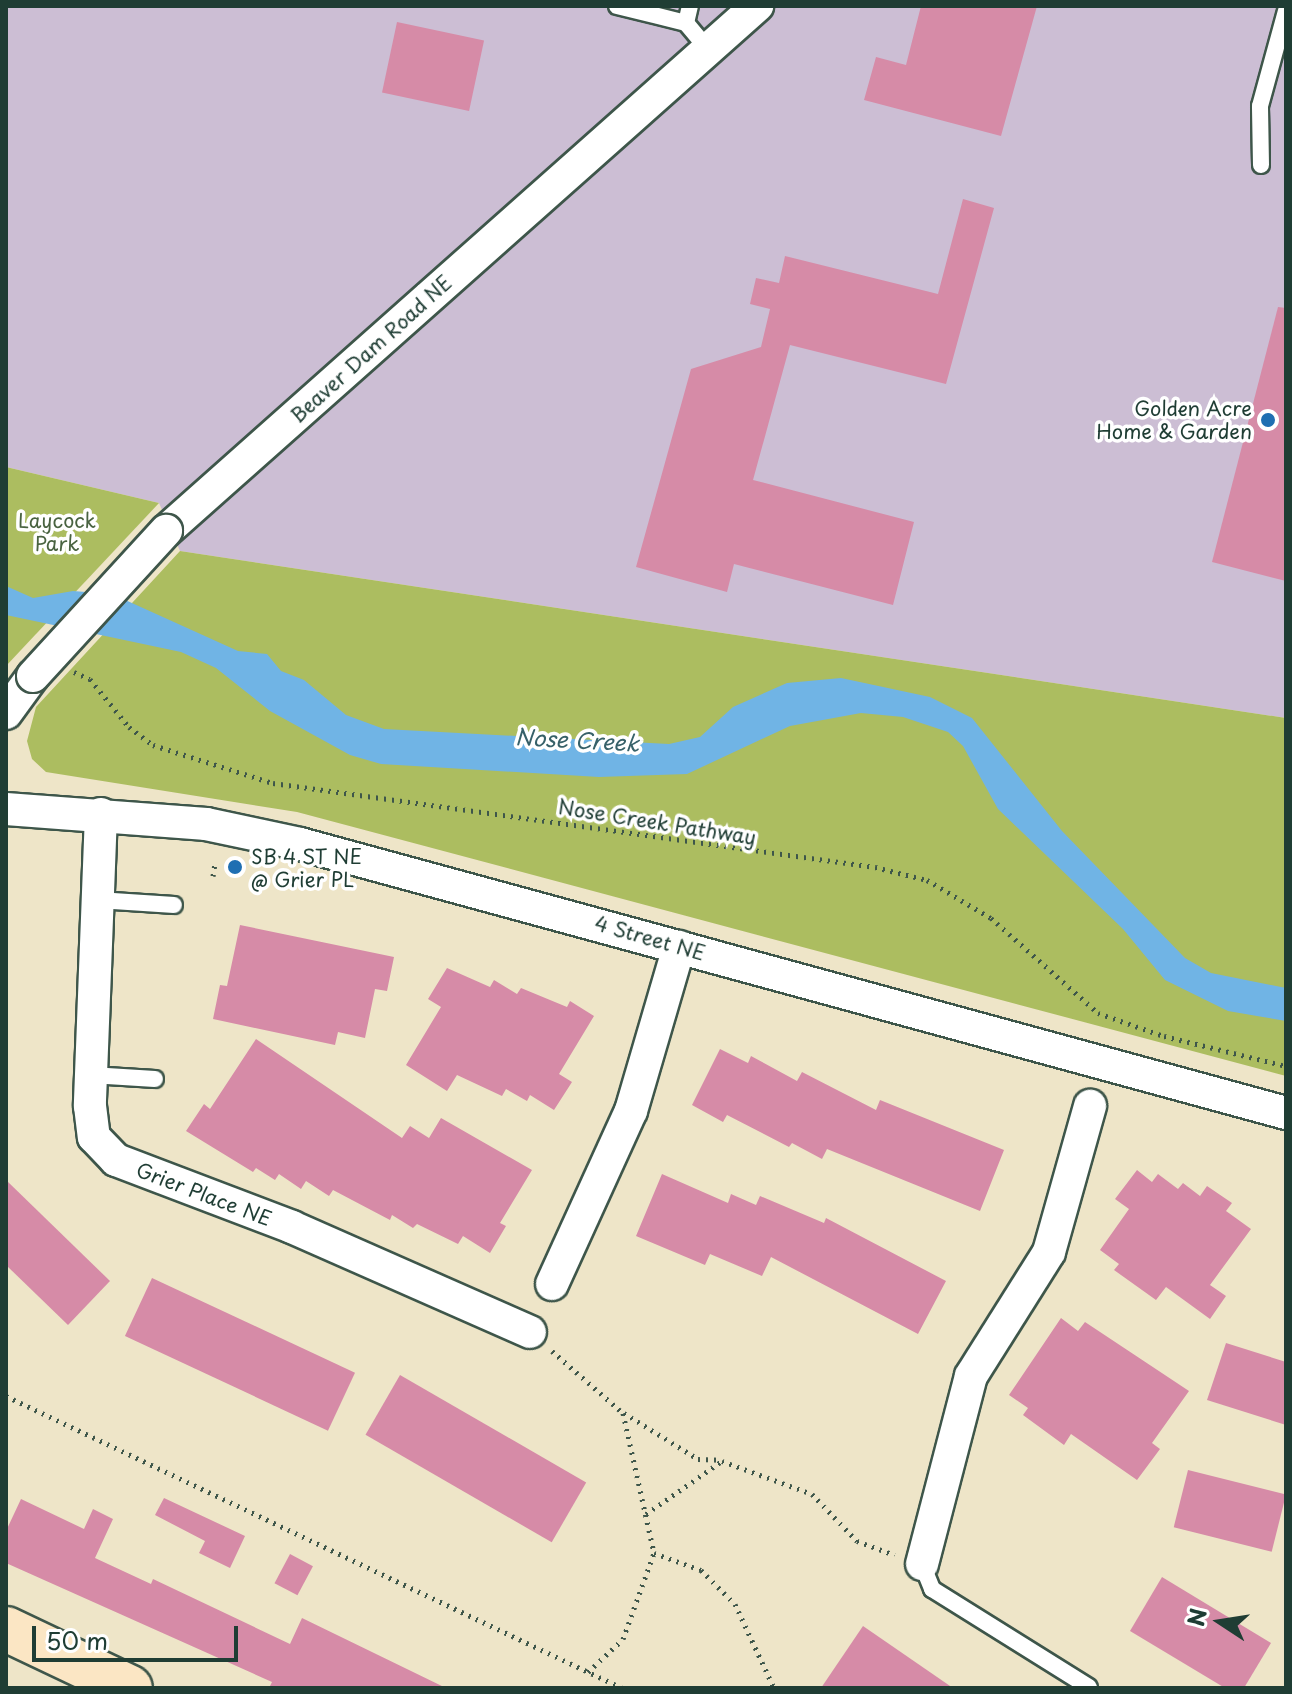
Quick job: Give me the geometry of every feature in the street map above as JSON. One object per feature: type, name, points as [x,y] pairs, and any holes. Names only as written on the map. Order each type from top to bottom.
[{"type":"street","name":"Beaver Dam Road NE","points":[[6,713],[47,673],[166,531],[757,6]]},
{"type":"street","points":[[6,802],[6,809]]},
{"type":"street","name":"4 Street NE","points":[[6,809],[206,824],[300,844],[1286,1113]]},
{"type":"street","name":"Grier Place NE","points":[[101,814],[91,1075],[94,1137],[116,1160],[292,1227],[530,1332]]},
{"type":"street","points":[[552,1284],[631,1111],[679,947]]},
{"type":"street","points":[[922,1569],[971,1376],[1049,1252],[1090,1106]]},
{"type":"street","points":[[6,1629],[130,1688]]},
{"type":"lane","points":[[617,6],[688,14],[708,49]]},
{"type":"lane","points":[[1261,165],[1260,106],[1286,11]]},
{"type":"lane","points":[[98,900],[174,905]]},
{"type":"lane","points":[[91,1075],[155,1079]]},
{"type":"lane","points":[[922,1569],[932,1589],[1089,1688]]},
{"type":"path","name":"Nose Creek Pathway","points":[[47,673],[90,679],[129,727],[153,745],[273,783],[875,867],[927,880],[991,918],[1098,1013],[1164,1036],[1286,1066]]},
{"type":"path","points":[[213,876],[215,863]]},
{"type":"path","points":[[530,1332],[623,1413],[698,1459],[722,1461],[812,1494],[857,1541],[895,1554],[922,1569]]},
{"type":"path","points":[[6,1396],[622,1688]]},
{"type":"path","points":[[588,1672],[623,1639],[654,1553],[623,1413]]},
{"type":"path","points":[[646,1514],[722,1461]]},
{"type":"path","points":[[654,1553],[701,1570],[735,1604],[774,1688]]},
{"type":"shaded area","points":[[6,6],[1286,6],[1286,718],[180,551],[159,503],[6,467]]},
{"type":"green space","name":"Laycock Park","points":[[6,467],[159,503],[6,666]]},
{"type":"green space","points":[[180,551],[1286,718],[1286,1076],[297,812],[46,772],[32,759],[27,741],[36,707]]},
{"type":"water","points":[[6,586],[33,598],[73,591],[112,594],[238,651],[267,654],[281,671],[304,680],[346,715],[384,729],[669,744],[700,737],[733,707],[787,683],[841,678],[930,697],[972,718],[1062,831],[1185,958],[1211,973],[1286,988],[1286,1021],[1228,1011],[1165,980],[1123,929],[998,809],[963,746],[948,732],[903,717],[861,713],[790,726],[687,774],[599,777],[381,764],[350,755],[270,711],[216,668],[181,652],[6,615]]},
{"type":"building","points":[[921,6],[1037,6],[1001,136],[864,100],[876,57],[906,65]]},
{"type":"building","points":[[397,22],[484,41],[469,111],[382,92]]},
{"type":"building","points":[[963,199],[994,208],[946,384],[790,345],[753,480],[914,522],[893,605],[734,564],[727,592],[636,567],[691,369],[761,347],[770,309],[750,304],[756,278],[779,283],[785,256],[938,294]]},
{"type":"building","name":"Golden Acre Home & Garden","points":[[1278,307],[1286,308],[1286,581],[1212,562]]},
{"type":"building","points":[[240,925],[394,957],[387,991],[375,989],[365,1038],[338,1032],[335,1045],[213,1019],[220,985],[227,986]]},
{"type":"building","points":[[447,968],[490,987],[494,980],[517,994],[521,988],[567,1007],[570,1001],[594,1016],[559,1074],[572,1082],[554,1110],[530,1095],[527,1101],[506,1089],[502,1096],[457,1075],[447,1091],[406,1065],[441,1007],[428,999]]},
{"type":"building","points":[[256,1039],[402,1138],[410,1126],[429,1138],[441,1118],[532,1170],[500,1223],[506,1226],[490,1253],[463,1236],[458,1244],[417,1224],[413,1228],[392,1215],[390,1220],[333,1190],[329,1196],[306,1181],[301,1189],[279,1174],[275,1180],[256,1168],[253,1172],[186,1131],[204,1104],[210,1109]]},
{"type":"building","points":[[720,1049],[748,1063],[751,1056],[797,1081],[802,1072],[876,1110],[880,1100],[1004,1150],[980,1211],[827,1149],[822,1159],[792,1143],[789,1147],[727,1115],[723,1122],[692,1105]]},
{"type":"building","points":[[1137,1170],[1152,1182],[1158,1174],[1178,1189],[1183,1183],[1200,1196],[1207,1186],[1232,1203],[1226,1211],[1251,1229],[1210,1285],[1226,1296],[1210,1319],[1166,1287],[1156,1300],[1114,1270],[1119,1264],[1100,1250],[1129,1209],[1115,1199]]},
{"type":"building","points":[[662,1174],[728,1203],[731,1194],[756,1205],[760,1196],[824,1223],[826,1218],[946,1281],[918,1334],[771,1257],[762,1276],[710,1254],[705,1265],[636,1236]]},
{"type":"building","points":[[6,1180],[110,1281],[68,1325],[6,1265]]},
{"type":"building","points":[[152,1278],[355,1373],[328,1431],[125,1336]]},
{"type":"building","points":[[1061,1318],[1078,1331],[1085,1322],[1189,1391],[1152,1443],[1160,1449],[1137,1480],[1071,1434],[1064,1445],[1023,1415],[1028,1408],[1009,1395]]},
{"type":"building","points":[[1226,1343],[1286,1362],[1286,1425],[1207,1400]]},
{"type":"building","points":[[400,1375],[586,1482],[552,1542],[366,1435]]},
{"type":"building","points":[[1188,1470],[1286,1494],[1272,1552],[1174,1527]]},
{"type":"building","points":[[164,1498],[245,1536],[230,1568],[199,1553],[205,1541],[155,1515]]},
{"type":"building","points":[[21,1499],[84,1529],[93,1509],[113,1519],[95,1558],[151,1584],[153,1579],[290,1644],[302,1618],[446,1688],[269,1688],[272,1682],[6,1563],[6,1531]]},
{"type":"building","points":[[290,1554],[313,1566],[297,1595],[275,1583]]},
{"type":"building","points":[[1162,1577],[1271,1643],[1244,1688],[1225,1688],[1130,1631]]},
{"type":"building","points":[[863,1626],[953,1688],[821,1688]]},
{"type":"place","name":"Golden Acre Home & Garden","points":[[1268,420]]},
{"type":"place","name":"SB 4 ST NE @ Grier PL","points":[[235,867]]},
{"type":"water label","name":"Nose Creek","points":[[577,739]]}]
